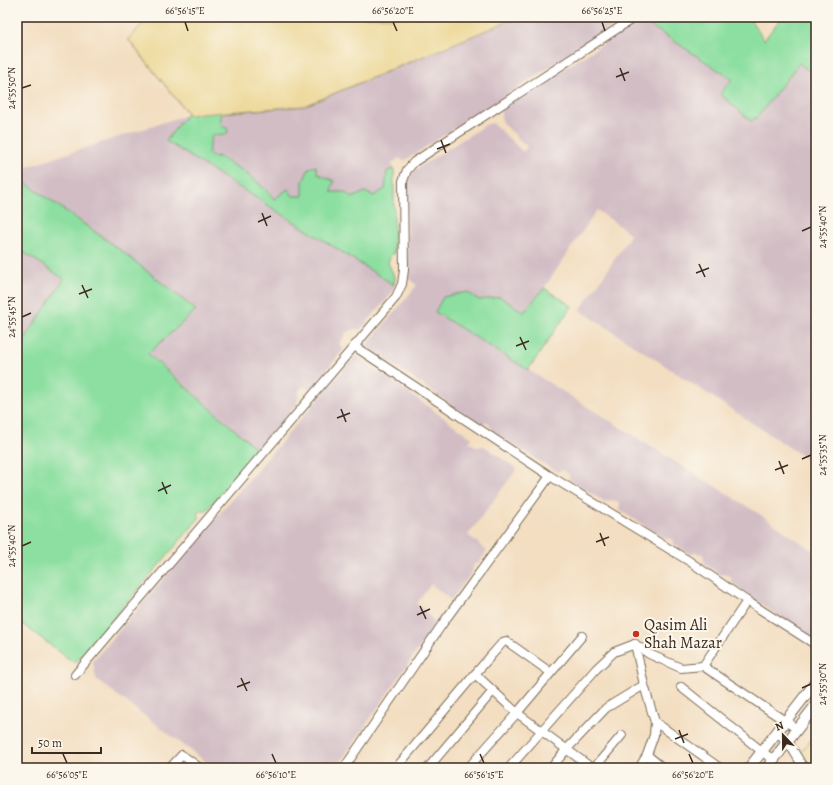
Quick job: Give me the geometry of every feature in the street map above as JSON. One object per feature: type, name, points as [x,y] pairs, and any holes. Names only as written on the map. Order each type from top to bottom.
[{"type":"street","points":[[75,675],[396,297],[402,284],[404,270],[403,181],[407,170],[414,162],[629,21],[623,17]]},
{"type":"street","points":[[354,346],[550,476],[688,561],[747,602],[816,645]]},
{"type":"street","points":[[344,768],[443,623],[550,476]]},
{"type":"street","points":[[703,666],[747,602]]},
{"type":"street","points":[[468,768],[582,636]]},
{"type":"street","points":[[396,768],[503,642],[506,642],[550,672]]},
{"type":"street","points":[[636,644],[649,654],[681,668],[703,666],[797,729]]},
{"type":"street","points":[[636,644],[644,685],[655,722],[654,735],[647,755],[639,768]]},
{"type":"street","points":[[509,768],[596,668],[614,652],[636,644]]},
{"type":"street","points":[[475,674],[517,713],[566,750],[593,768],[622,734]]},
{"type":"street","points":[[749,768],[816,682]]},
{"type":"street","points":[[551,768],[606,708],[644,685]]},
{"type":"street","points":[[681,686],[761,752],[770,764],[816,705]]},
{"type":"street","points":[[428,768],[493,692]]},
{"type":"street","points":[[655,722],[720,768]]},
{"type":"street","points":[[777,732],[788,742],[804,768]]},
{"type":"street","points":[[170,768],[182,755],[200,768]]},
{"type":"street","points":[[647,755],[664,768]]},
{"type":"shaded area","points":[[518,17],[610,17],[617,22],[404,161],[399,158],[392,163],[394,169],[387,171],[386,189],[374,197],[352,198],[331,192],[318,174],[316,167],[303,182],[303,196],[293,196],[274,200],[261,185],[243,171],[218,156],[216,158],[208,154],[212,135],[221,125],[221,113],[304,106]]},
{"type":"shaded area","points":[[641,20],[732,79],[755,118],[799,63],[816,76],[816,465],[580,310],[631,234],[597,210],[544,288],[524,312],[500,297],[479,300],[435,312],[758,513],[816,553],[816,640],[799,630],[733,583],[731,581],[732,577],[724,574],[721,575],[705,564],[703,554],[694,553],[691,555],[674,544],[674,541],[669,538],[667,539],[619,510],[620,504],[613,500],[605,502],[569,479],[569,474],[562,470],[557,472],[493,432],[488,422],[481,425],[366,346],[417,285],[408,278],[407,180],[415,170],[487,124],[493,123],[523,152],[527,147],[503,123],[501,109]]},
{"type":"shaded area","points":[[186,115],[166,141],[394,285],[393,292],[360,330],[355,329],[345,333],[345,336],[339,343],[343,350],[310,390],[303,386],[299,391],[297,404],[258,450],[148,353],[196,309],[77,219],[17,177],[17,170]]},
{"type":"shaded area","points":[[17,248],[64,279],[17,351]]},
{"type":"shaded area","points":[[356,355],[472,438],[469,442],[477,447],[484,446],[517,469],[468,535],[487,551],[479,563],[474,564],[472,572],[451,600],[431,584],[417,603],[433,620],[432,629],[336,768],[214,768],[96,679],[93,661]]},
{"type":"green space","points":[[376,17],[415,60],[304,106],[221,113],[221,125],[228,129],[227,134],[212,135],[208,154],[216,158],[218,156],[243,171],[262,186],[274,199],[288,189],[293,196],[303,196],[303,182],[309,168],[316,166],[318,174],[334,181],[331,192],[345,192],[352,198],[365,192],[374,196],[385,189],[387,171],[394,169],[394,254],[391,254],[388,263],[395,278],[394,285],[166,141],[186,115],[189,115],[128,39]]},
{"type":"green space","points":[[637,17],[751,17],[750,19],[764,40],[782,17],[816,17],[816,76],[799,63],[756,119],[755,118],[751,121],[720,94],[732,79]]},
{"type":"green space","points":[[17,177],[123,252],[196,310],[148,354],[258,450],[206,511],[200,510],[197,514],[200,517],[78,660],[73,662],[17,620],[17,351],[64,279],[17,248]]},
{"type":"green space","points":[[544,288],[572,306],[528,370],[435,312],[443,297],[467,292],[479,300],[500,297],[524,312]]},
{"type":"sand","points":[[150,17],[518,17],[304,106],[189,115],[128,39]]},
{"type":"sand","points":[[816,733],[816,768],[807,768],[799,755]]},
{"type":"place","name":"Qasim Ali Shah Mazar","points":[[636,634]]}]
